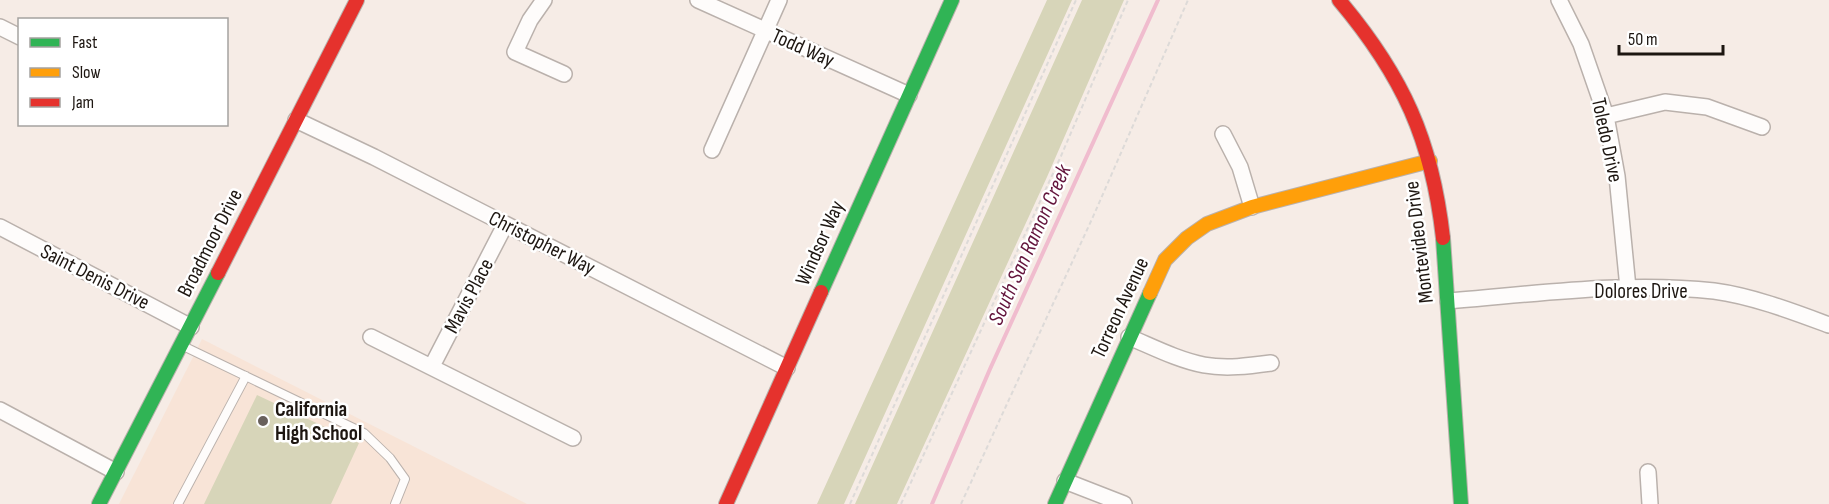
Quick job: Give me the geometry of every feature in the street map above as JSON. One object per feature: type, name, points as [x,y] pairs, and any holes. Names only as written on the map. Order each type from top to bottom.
[{"type":"street","name":"Broadmoor Drive","points":[[99,504],[357,0]]},
{"type":"street","points":[[544,0],[530,20],[515,52],[564,74]]},
{"type":"street","name":"Todd Way","points":[[698,0],[909,96]]},
{"type":"street","points":[[712,150],[779,0]]},
{"type":"street","name":"Windsor Way","points":[[726,504],[952,0]]},
{"type":"street","name":"Montevideo Drive","points":[[1339,0],[1369,35],[1396,78],[1416,121],[1430,161],[1440,206],[1461,504]]},
{"type":"street","name":"Toledo Drive","points":[[1559,0],[1581,44],[1606,116],[1617,176],[1628,288]]},
{"type":"street","points":[[0,27],[18,37]]},
{"type":"street","points":[[1606,116],[1665,102],[1707,107],[1762,127]]},
{"type":"street","name":"Christopher Way","points":[[296,120],[787,368]]},
{"type":"street","points":[[1223,134],[1240,167],[1252,207]]},
{"type":"street","name":"Torreon Avenue","points":[[1055,504],[1165,260],[1187,238],[1208,224],[1252,207],[1430,161]]},
{"type":"street","name":"Mavis Place","points":[[432,366],[506,225]]},
{"type":"street","name":"Saint Denis Drive","points":[[0,227],[191,327]]},
{"type":"street","name":"Dolores Drive","points":[[1448,301],[1628,288],[1715,291],[1782,307],[1829,325]]},
{"type":"street","points":[[371,336],[573,438]]},
{"type":"street","points":[[1129,337],[1175,357],[1205,365],[1243,366],[1270,363]]},
{"type":"street","points":[[0,411],[116,472]]},
{"type":"street","points":[[1648,472],[1650,504]]},
{"type":"street","points":[[1065,481],[1124,504]]},
{"type":"lane","points":[[181,345],[364,433],[390,458],[405,479],[395,504]]},
{"type":"lane","points":[[178,504],[246,376]]},
{"type":"path","points":[[850,504],[1076,0]]},
{"type":"path","points":[[902,504],[1061,156],[1128,0]]},
{"type":"path","points":[[962,504],[1092,219],[1188,0]]},
{"type":"shaded area","points":[[1047,0],[1072,0],[844,504],[817,504]]},
{"type":"shaded area","points":[[1082,0],[1124,0],[1047,177],[897,504],[855,504]]},
{"type":"shaded area","name":"California High School","points":[[202,339],[527,504],[119,504]]},
{"type":"shaded area","points":[[257,395],[359,443],[331,504],[204,504]]},
{"type":"waterway","name":"South San Ramon Creek","points":[[932,504],[990,369],[1158,0]]},
{"type":"traffic: fast","points":[[821,292],[952,0]]},
{"type":"traffic: fast","points":[[1443,238],[1461,504]]},
{"type":"traffic: fast","points":[[99,504],[218,273]]},
{"type":"traffic: fast","points":[[1055,504],[1150,293]]},
{"type":"traffic: slow","points":[[1150,293],[1165,260],[1187,238],[1207,224],[1252,207],[1430,161]]},
{"type":"traffic: jam","points":[[218,273],[357,0]]},
{"type":"traffic: jam","points":[[1339,0],[1381,55],[1411,111],[1431,170],[1443,238]]},
{"type":"traffic: jam","points":[[726,504],[821,292]]},
{"type":"place","name":"California High School","points":[[263,421]]}]
